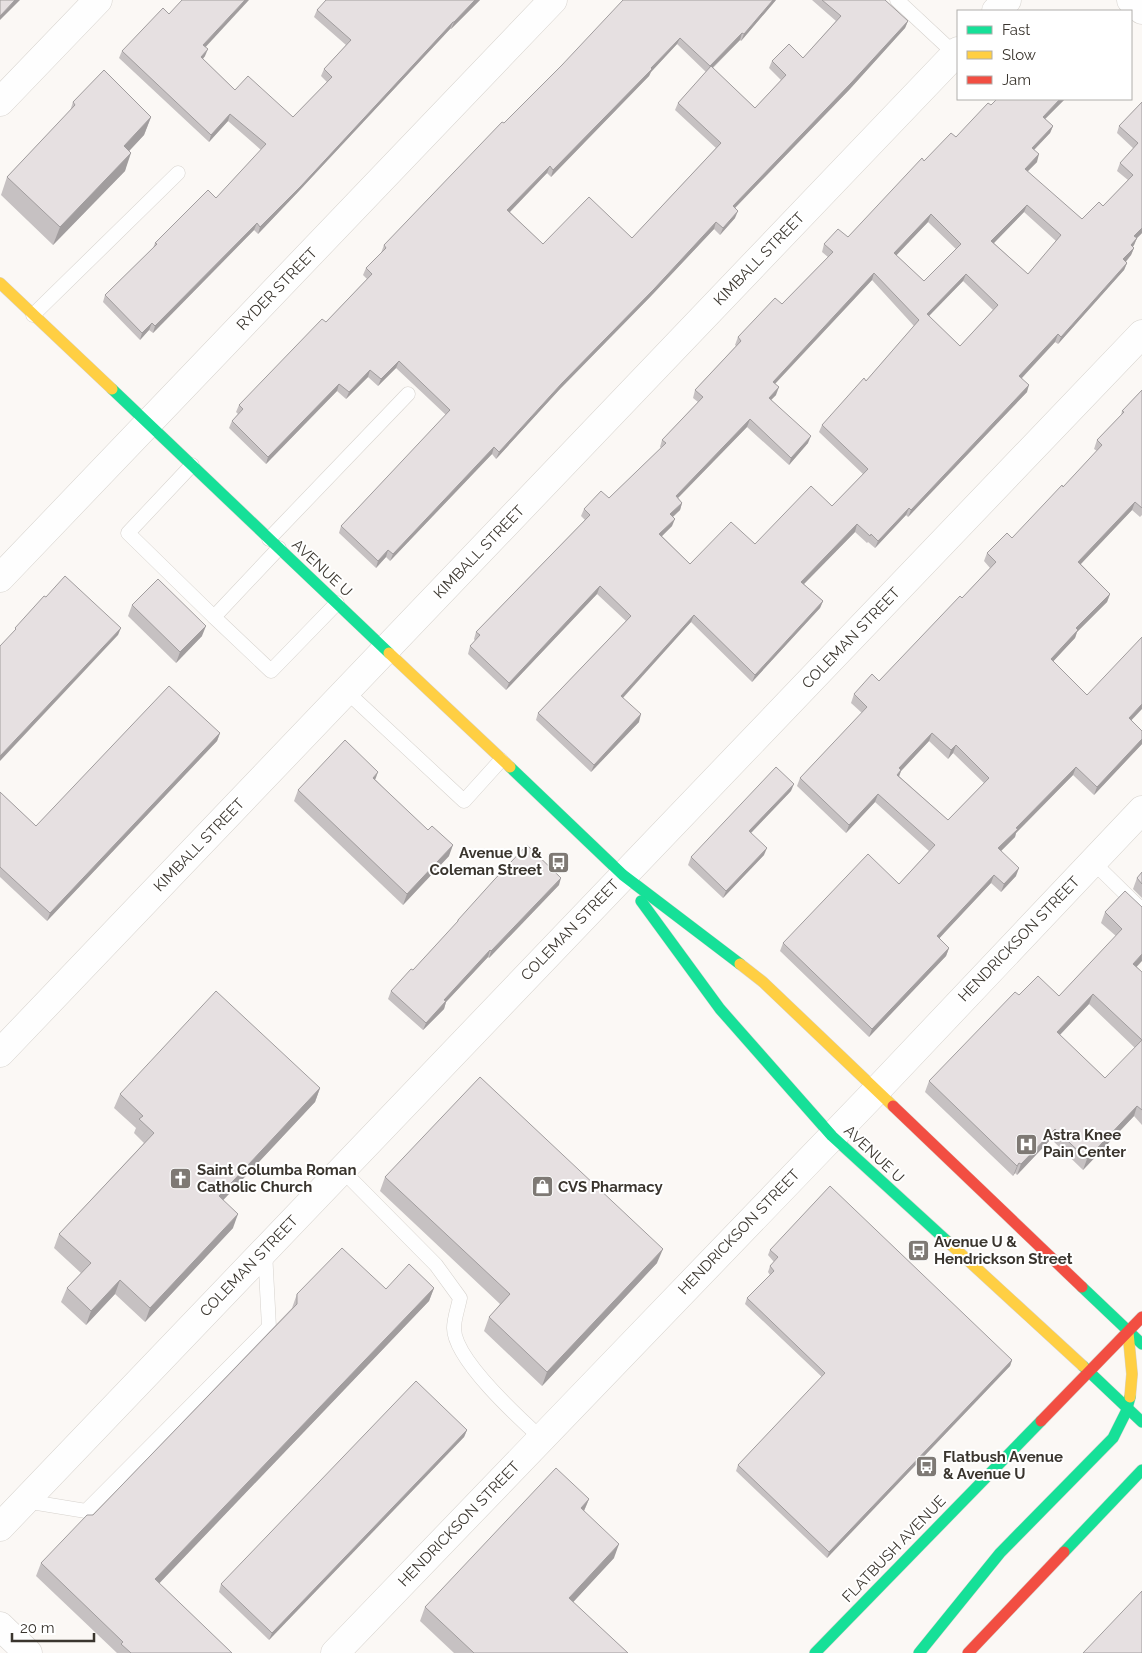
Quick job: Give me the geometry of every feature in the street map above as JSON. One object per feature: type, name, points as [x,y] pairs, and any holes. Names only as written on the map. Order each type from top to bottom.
[{"type":"main road","name":"AVENUE U","points":[[0,282],[623,875],[763,982],[1142,1344]]},
{"type":"main road","name":"AVENUE U","points":[[623,875],[720,1009],[832,1136],[1142,1422]]},
{"type":"main road","name":"FLATBUSH AVENUE","points":[[816,1653],[1142,1317]]},
{"type":"main road","points":[[919,1653],[1000,1553],[1113,1438],[1128,1408],[1131,1394],[1133,1371],[1128,1332]]},
{"type":"main road","points":[[968,1653],[1142,1470]]},
{"type":"street","points":[[0,102],[98,0]]},
{"type":"street","name":"RYDER STREET","points":[[0,578],[553,0]]},
{"type":"street","points":[[997,10],[1007,0]]},
{"type":"street","points":[[1131,0],[1142,10]]},
{"type":"street","name":"KIMBALL STREET","points":[[0,1053],[957,53]]},
{"type":"street","name":"COLEMAN STREET","points":[[0,1527],[1142,334]]},
{"type":"street","name":"HENDRICKSON STREET","points":[[335,1653],[832,1136],[1142,810]]},
{"type":"street","points":[[0,1626],[28,1653]]},
{"type":"lane","points":[[896,0],[957,53]]},
{"type":"lane","points":[[34,315],[178,174]]},
{"type":"lane","points":[[214,616],[274,543],[408,394]]},
{"type":"lane","points":[[192,465],[128,533],[271,671],[336,603]]},
{"type":"lane","points":[[346,691],[464,801],[501,760]]},
{"type":"lane","points":[[1093,862],[1142,910]]},
{"type":"lane","points":[[342,1170],[436,1265],[460,1298],[454,1330],[462,1352],[504,1404],[541,1438]]},
{"type":"lane","points":[[25,1501],[86,1511],[269,1327],[265,1249]]},
{"type":"building","points":[[0,0],[15,0],[0,16]]},
{"type":"building","points":[[182,0],[245,0],[203,45],[208,49],[201,57],[235,90],[248,76],[293,117],[332,77],[324,69],[351,40],[317,10],[326,0],[475,0],[301,186],[260,227],[257,223],[155,326],[152,323],[142,333],[105,295],[208,190],[216,198],[266,144],[230,114],[211,135],[122,51],[163,8],[169,14]]},
{"type":"building","points":[[623,0],[773,0],[744,34],[742,33],[710,66],[680,38],[553,170],[550,166],[507,210],[543,244],[589,197],[632,238],[721,143],[678,103],[711,66],[755,108],[786,75],[772,61],[789,44],[803,58],[841,16],[822,0],[885,0],[908,21],[733,206],[738,211],[723,228],[716,222],[654,289],[562,383],[499,452],[494,447],[393,554],[388,550],[378,561],[341,526],[450,410],[399,361],[381,379],[370,370],[349,392],[339,384],[268,457],[232,421],[243,409],[239,405],[322,319],[326,322],[372,274],[366,268],[386,248],[384,245],[502,122],[504,123],[562,65]]},
{"type":"building","points":[[104,70],[151,117],[124,146],[131,153],[60,227],[7,177],[75,105],[73,102]]},
{"type":"building","points":[[996,100],[1059,100],[1043,117],[1053,126],[1032,148],[1039,154],[1025,169],[1082,219],[1099,202],[1103,206],[1133,175],[1120,163],[1138,143],[1119,126],[1142,102],[1142,228],[1134,236],[1137,238],[1131,245],[1134,248],[1123,259],[1127,263],[1061,337],[1058,334],[1019,376],[1029,385],[911,510],[909,508],[878,541],[857,524],[801,582],[823,601],[755,675],[694,615],[621,696],[641,714],[594,765],[538,713],[631,616],[600,586],[509,683],[470,646],[480,635],[476,632],[590,515],[584,509],[601,491],[609,498],[666,443],[662,440],[703,397],[695,390],[741,341],[738,337],[775,298],[782,304],[833,252],[824,244],[838,229],[848,237],[922,158],[924,161],[951,133],[956,137],[988,103],[991,105]],"holes":[[[1027,205],[1061,235],[1028,274],[991,241]],[[931,214],[961,244],[924,281],[894,253]],[[874,273],[919,320],[866,381],[864,378],[822,425],[868,469],[832,506],[811,486],[755,544],[731,522],[690,564],[659,534],[675,519],[670,514],[682,503],[676,496],[750,419],[791,458],[811,436],[769,398],[779,387],[773,382]],[[966,274],[998,305],[960,346],[927,314]]]},
{"type":"building","points":[[1142,390],[1142,508],[1135,502],[1078,562],[1110,594],[1076,628],[1078,630],[1051,659],[1087,695],[1142,637],[1142,704],[1129,718],[1142,731],[1142,739],[1097,787],[1076,767],[1016,828],[1018,829],[998,848],[1019,868],[1004,884],[994,875],[937,936],[949,948],[872,1029],[783,943],[868,854],[899,884],[935,845],[878,794],[849,825],[800,778],[867,707],[854,694],[872,674],[879,681],[960,596],[962,598],[996,562],[987,553],[1007,533],[1012,538],[1062,485],[1063,487],[1102,445],[1097,440],[1124,412],[1122,411]],"holes":[[[932,733],[951,750],[956,745],[989,778],[948,820],[897,775],[901,770],[899,768]]]},
{"type":"building","points":[[65,576],[121,628],[0,756],[0,646],[44,596],[46,597]]},
{"type":"building","points":[[158,579],[206,626],[180,652],[132,605]]},
{"type":"building","points":[[169,686],[220,733],[50,913],[0,867],[0,792],[36,826]]},
{"type":"building","points":[[345,740],[378,772],[373,778],[428,830],[432,826],[453,845],[407,894],[298,790]]},
{"type":"building","points":[[776,767],[794,784],[749,831],[767,848],[726,891],[691,857]]},
{"type":"building","points":[[527,845],[561,878],[490,950],[444,1000],[446,1001],[426,1023],[391,991],[411,969],[413,970]]},
{"type":"building","points":[[1142,872],[1142,884],[1137,878]]},
{"type":"building","points":[[1125,891],[1142,907],[1142,954],[1133,964],[1142,972],[1142,1040],[1142,1110],[1137,1106],[1087,1159],[1055,1129],[1017,1166],[929,1081],[1015,992],[1019,995],[1038,976],[1059,996],[1122,929],[1105,912]],"holes":[[[1093,994],[1142,1040],[1105,1078],[1057,1032]]]},
{"type":"building","name":"Saint Columba Roman Catholic Church","points":[[216,991],[320,1088],[219,1196],[238,1214],[150,1308],[120,1280],[91,1311],[67,1288],[91,1263],[59,1234],[154,1133],[139,1119],[143,1116],[120,1094]]},
{"type":"building","points":[[480,1077],[663,1249],[547,1372],[489,1317],[510,1294],[385,1177]]},
{"type":"building","points":[[830,1186],[1012,1360],[829,1552],[738,1465],[825,1373],[747,1298],[774,1271],[770,1266],[778,1257],[770,1250]]},
{"type":"building","points":[[342,1248],[386,1289],[409,1264],[434,1288],[155,1579],[232,1653],[131,1653],[121,1644],[123,1642],[41,1563],[87,1515],[93,1515],[297,1304],[297,1294]]},
{"type":"building","points":[[416,1381],[467,1430],[272,1633],[221,1584]]},
{"type":"building","points":[[556,1468],[589,1499],[581,1508],[619,1544],[569,1598],[628,1653],[474,1653],[425,1607]]},
{"type":"building","points":[[1142,1591],[1142,1653],[1083,1653]]},
{"type":"traffic: fast","points":[[112,389],[389,653]]},
{"type":"traffic: fast","points":[[510,767],[623,875],[740,964]]},
{"type":"traffic: fast","points":[[641,901],[720,1009],[832,1136],[948,1242]]},
{"type":"traffic: fast","points":[[1082,1287],[1142,1344]]},
{"type":"traffic: fast","points":[[1083,1366],[1142,1422]]},
{"type":"traffic: fast","points":[[919,1653],[1000,1553],[1113,1438],[1126,1412],[1130,1397]]},
{"type":"traffic: fast","points":[[815,1653],[1041,1421]]},
{"type":"traffic: fast","points":[[1064,1552],[1142,1470]]},
{"type":"traffic: slow","points":[[0,283],[112,389]]},
{"type":"traffic: slow","points":[[389,653],[510,767]]},
{"type":"traffic: slow","points":[[740,964],[763,982],[893,1106]]},
{"type":"traffic: slow","points":[[948,1242],[1083,1366]]},
{"type":"traffic: slow","points":[[1128,1332],[1132,1374],[1130,1397]]},
{"type":"traffic: jam","points":[[893,1106],[1082,1287]]},
{"type":"traffic: jam","points":[[1041,1421],[1142,1317]]},
{"type":"traffic: jam","points":[[968,1653],[1064,1552]]},
{"type":"place","name":"Avenue U & Coleman Street","points":[[558,862]]},
{"type":"place","name":"Astra Knee Pain Center","points":[[1027,1144]]},
{"type":"place","name":"Saint Columba Roman Catholic Church","points":[[181,1179]]},
{"type":"place","name":"CVS Pharmacy","points":[[542,1187]]},
{"type":"place","name":"Avenue U & Hendrickson Street","points":[[918,1251]]},
{"type":"place","name":"Flatbush Avenue & Avenue U","points":[[927,1466]]}]
